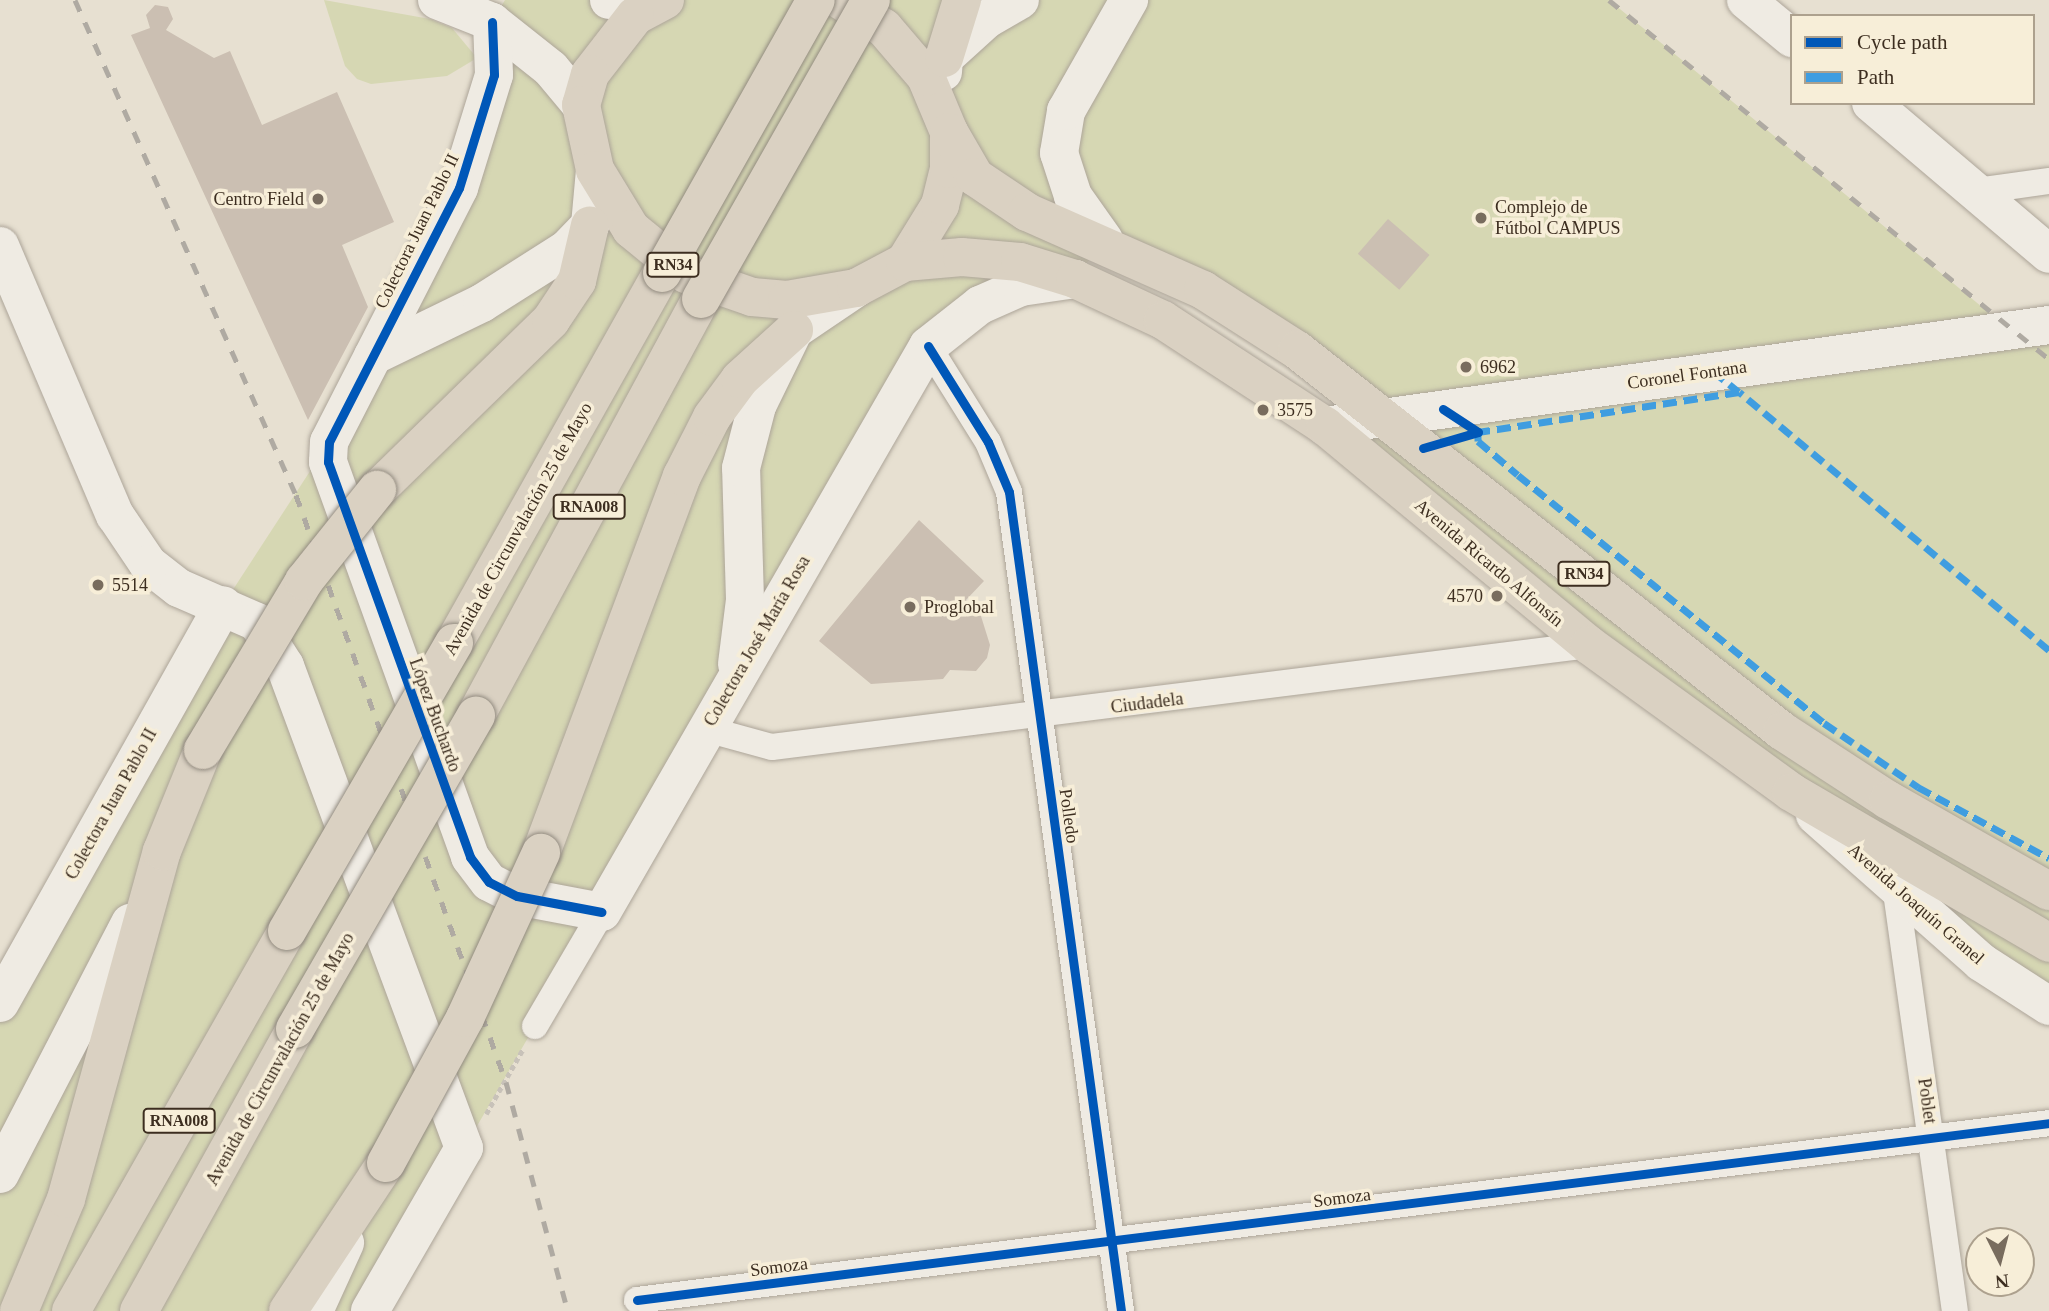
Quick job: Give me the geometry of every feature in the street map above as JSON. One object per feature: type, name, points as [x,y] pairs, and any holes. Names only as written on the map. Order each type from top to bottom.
[{"type":"highway","points":[[582,105],[607,45],[635,16],[665,0]]},
{"type":"highway","name":"Avenida de Circunvalación 25 de Mayo","points":[[71,1311],[454,643],[816,0]]},
{"type":"highway","name":"RN34","points":[[840,0],[907,50],[975,177],[1027,212],[1104,240],[1215,298],[1297,350],[1782,731],[1888,800],[2049,891]]},
{"type":"highway","name":"Avenida de Circunvalación 25 de Mayo","points":[[139,1311],[295,1029],[476,715],[701,299],[871,0]]},
{"type":"highway","points":[[944,58],[962,0]]},
{"type":"highway","name":"RN34","points":[[582,105],[596,170],[632,229],[686,274],[775,299],[856,288],[905,262]]},
{"type":"highway","points":[[905,262],[940,205],[945,119]]},
{"type":"highway","points":[[19,1311],[66,1199],[162,850],[203,750],[296,593],[377,491],[551,320],[577,281],[590,225]]},
{"type":"highway","name":"Avenida Ricardo Alfonsín","points":[[905,262],[997,260],[1075,279],[1163,320],[1325,426],[1589,645],[1791,792],[2049,943]]},
{"type":"highway","points":[[288,1311],[360,1211],[465,1018],[541,853],[682,476],[712,417],[740,379],[794,330]]},
{"type":"street","points":[[437,0],[492,22],[551,69],[582,105]]},
{"type":"street","points":[[609,0],[640,0]]},
{"type":"street","points":[[945,119],[944,58],[987,19],[1020,0]]},
{"type":"street","points":[[1104,240],[1073,196],[1059,153],[1066,111],[1129,0]]},
{"type":"street","points":[[1746,0],[1790,36]]},
{"type":"street","name":"Colectora Juan Pablo II","points":[[329,442],[477,138],[494,75],[492,22]]},
{"type":"street","points":[[1873,105],[2049,254]]},
{"type":"street","points":[[373,356],[513,284],[567,249],[590,225],[596,170]]},
{"type":"street","points":[[1977,191],[2049,181]]},
{"type":"street","points":[[0,246],[115,515],[148,564],[179,588],[257,622],[285,666],[464,1148],[383,1302]]},
{"type":"street","name":"Colectora José María Rosa","points":[[535,1026],[928,346],[980,305],[1021,287],[1075,279]]},
{"type":"street","points":[[735,680],[745,600],[741,468],[757,406],[794,330],[856,288]]},
{"type":"street","name":"Coronel Fontana","points":[[1325,426],[2049,324]]},
{"type":"street","name":"Polledo","points":[[928,346],[988,442],[1009,492],[1121,1311]]},
{"type":"street","name":"López Buchardo","points":[[329,442],[331,479],[470,857],[489,882],[517,896],[602,912]]},
{"type":"street","name":"Colectora Juan Pablo II","points":[[0,1003],[223,605]]},
{"type":"street","name":"Ciudadela","points":[[706,729],[772,747],[1040,717],[1589,645]]},
{"type":"street","name":"Avenida Joaquín Granel","points":[[1791,792],[1896,892],[1980,962],[2049,1006]]},
{"type":"street","points":[[0,1174],[101,988],[162,850]]},
{"type":"street","name":"Poblet","points":[[1896,892],[1955,1311]]},
{"type":"street","name":"Somoza","points":[[637,1300],[1933,1141],[2049,1123]]},
{"type":"street","points":[[314,1311],[360,1211]]},
{"type":"path","points":[[506,1082],[535,1026]]},
{"type":"green space","points":[[324,0],[430,19],[452,28],[477,58],[447,76],[371,84],[357,79],[345,66]]},
{"type":"green space","points":[[505,0],[1609,0],[2010,330],[2049,325],[2049,1006],[1325,426],[1384,418],[1104,240],[1075,279],[928,346],[370,1311],[0,1311],[0,1003],[223,605],[329,442],[459,188],[492,22]]},
{"type":"building","points":[[155,5],[168,7],[173,19],[166,30],[214,58],[230,51],[262,125],[337,92],[394,222],[342,245],[368,307],[308,420],[131,35],[150,28],[146,15]]},
{"type":"building","points":[[1388,219],[1430,255],[1399,290],[1358,254]]},
{"type":"building","name":"Proglobal","points":[[919,520],[984,581],[966,600],[980,613],[990,645],[987,658],[976,671],[950,670],[943,679],[871,684],[819,641]]},
{"type":"railway","points":[[75,0],[296,495],[506,1082],[568,1311]]},
{"type":"railway","points":[[1609,0],[2049,359]]},
{"type":"marked path","points":[[1713,371],[1739,392]]},
{"type":"marked path","points":[[2049,650],[1739,392],[1478,432],[1478,441],[1518,475],[1824,723],[1918,787],[2049,858]]},
{"type":"cycle path","points":[[492,22],[494,75],[459,188],[329,442],[328,462],[470,857],[489,882],[517,896],[602,912]]},
{"type":"cycle path","points":[[928,346],[988,442],[1009,492],[1121,1311]]},
{"type":"cycle path","points":[[1423,448],[1478,432],[1443,409]]},
{"type":"cycle path","points":[[637,1300],[2049,1123]]},
{"type":"place","name":"Centro Field","points":[[318,199]]},
{"type":"place","name":"Complejo de Fútbol CAMPUS","points":[[1481,218]]},
{"type":"place","name":"6962","points":[[1466,367]]},
{"type":"place","name":"3575","points":[[1263,410]]},
{"type":"place","name":"5514","points":[[98,585]]},
{"type":"place","name":"4570","points":[[1497,596]]},
{"type":"place","name":"Proglobal","points":[[910,607]]}]
